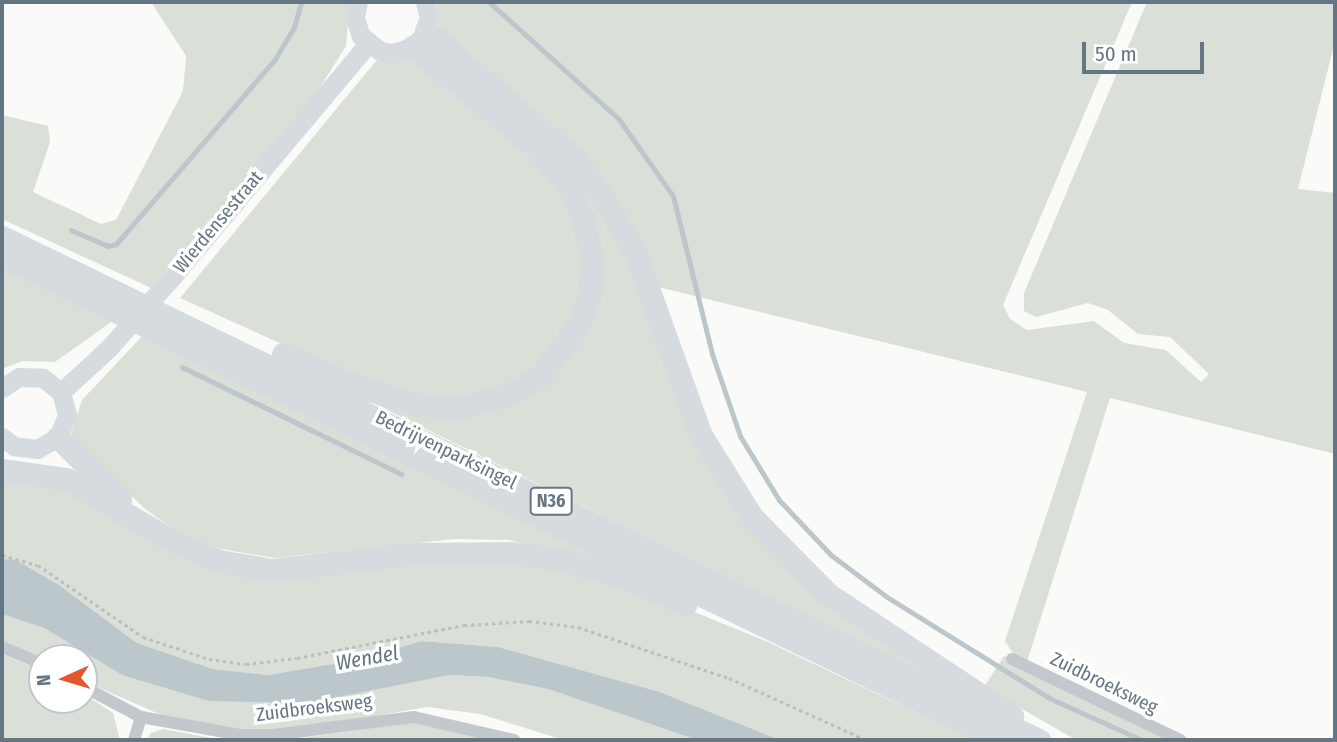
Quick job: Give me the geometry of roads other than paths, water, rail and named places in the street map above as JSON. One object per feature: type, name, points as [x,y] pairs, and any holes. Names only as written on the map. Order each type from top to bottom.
[{"type":"highway","name":"N36","points":[[62,266],[231,331],[351,384],[414,404],[457,408],[484,403],[541,375],[567,346],[589,297],[592,261],[584,221],[570,188],[536,147],[419,39]]},
{"type":"highway","name":"N36","points":[[419,39],[563,149],[600,192],[635,252],[701,435],[752,517],[828,594],[988,697],[1041,740]]},
{"type":"highway","name":"Bedrijvenparksingel","points":[[2,237],[1041,740]]},
{"type":"highway","name":"Bedrijvenparksingel","points":[[2,256],[1000,740]]},
{"type":"highway","name":"N36","points":[[58,437],[140,518],[172,540],[219,561],[272,570],[458,552],[560,559],[625,578],[716,618],[808,648]]},
{"type":"highway","points":[[2,470],[66,479],[140,518]]},
{"type":"main road","points":[[358,2],[356,25],[368,44],[393,53],[419,39],[425,2]]},
{"type":"main road","name":"Wierdensestraat","points":[[61,393],[108,349],[174,275],[368,44]]},
{"type":"main road","points":[[2,388],[19,377],[31,375],[53,383],[61,393],[67,415],[58,437],[37,449],[25,450],[2,439]]},
{"type":"street","points":[[2,647],[28,658]]},
{"type":"street","name":"Zuidbroeksweg","points":[[1012,659],[1180,740]]},
{"type":"street","name":"Zuidbroeksweg","points":[[98,694],[141,717],[202,730],[272,735],[414,718],[514,740]]},
{"type":"street","points":[[134,740],[141,717]]},
{"type":"water","name":"Wendel","points":[[2,559],[16,560],[59,585],[137,643],[213,669],[268,675],[362,659],[421,641],[498,647],[660,692],[780,740],[697,740],[548,689],[488,677],[449,675],[308,703],[209,701],[122,675],[98,661],[98,644],[71,644],[44,628],[2,614]]},
{"type":"waterway","points":[[71,230],[108,246],[116,244],[275,59],[294,27],[301,2]]},
{"type":"waterway","points":[[489,2],[618,118],[673,196],[712,354],[740,436],[779,500],[831,555],[887,597],[1049,698],[1142,740]]},
{"type":"waterway","points":[[182,367],[401,474]]}]
